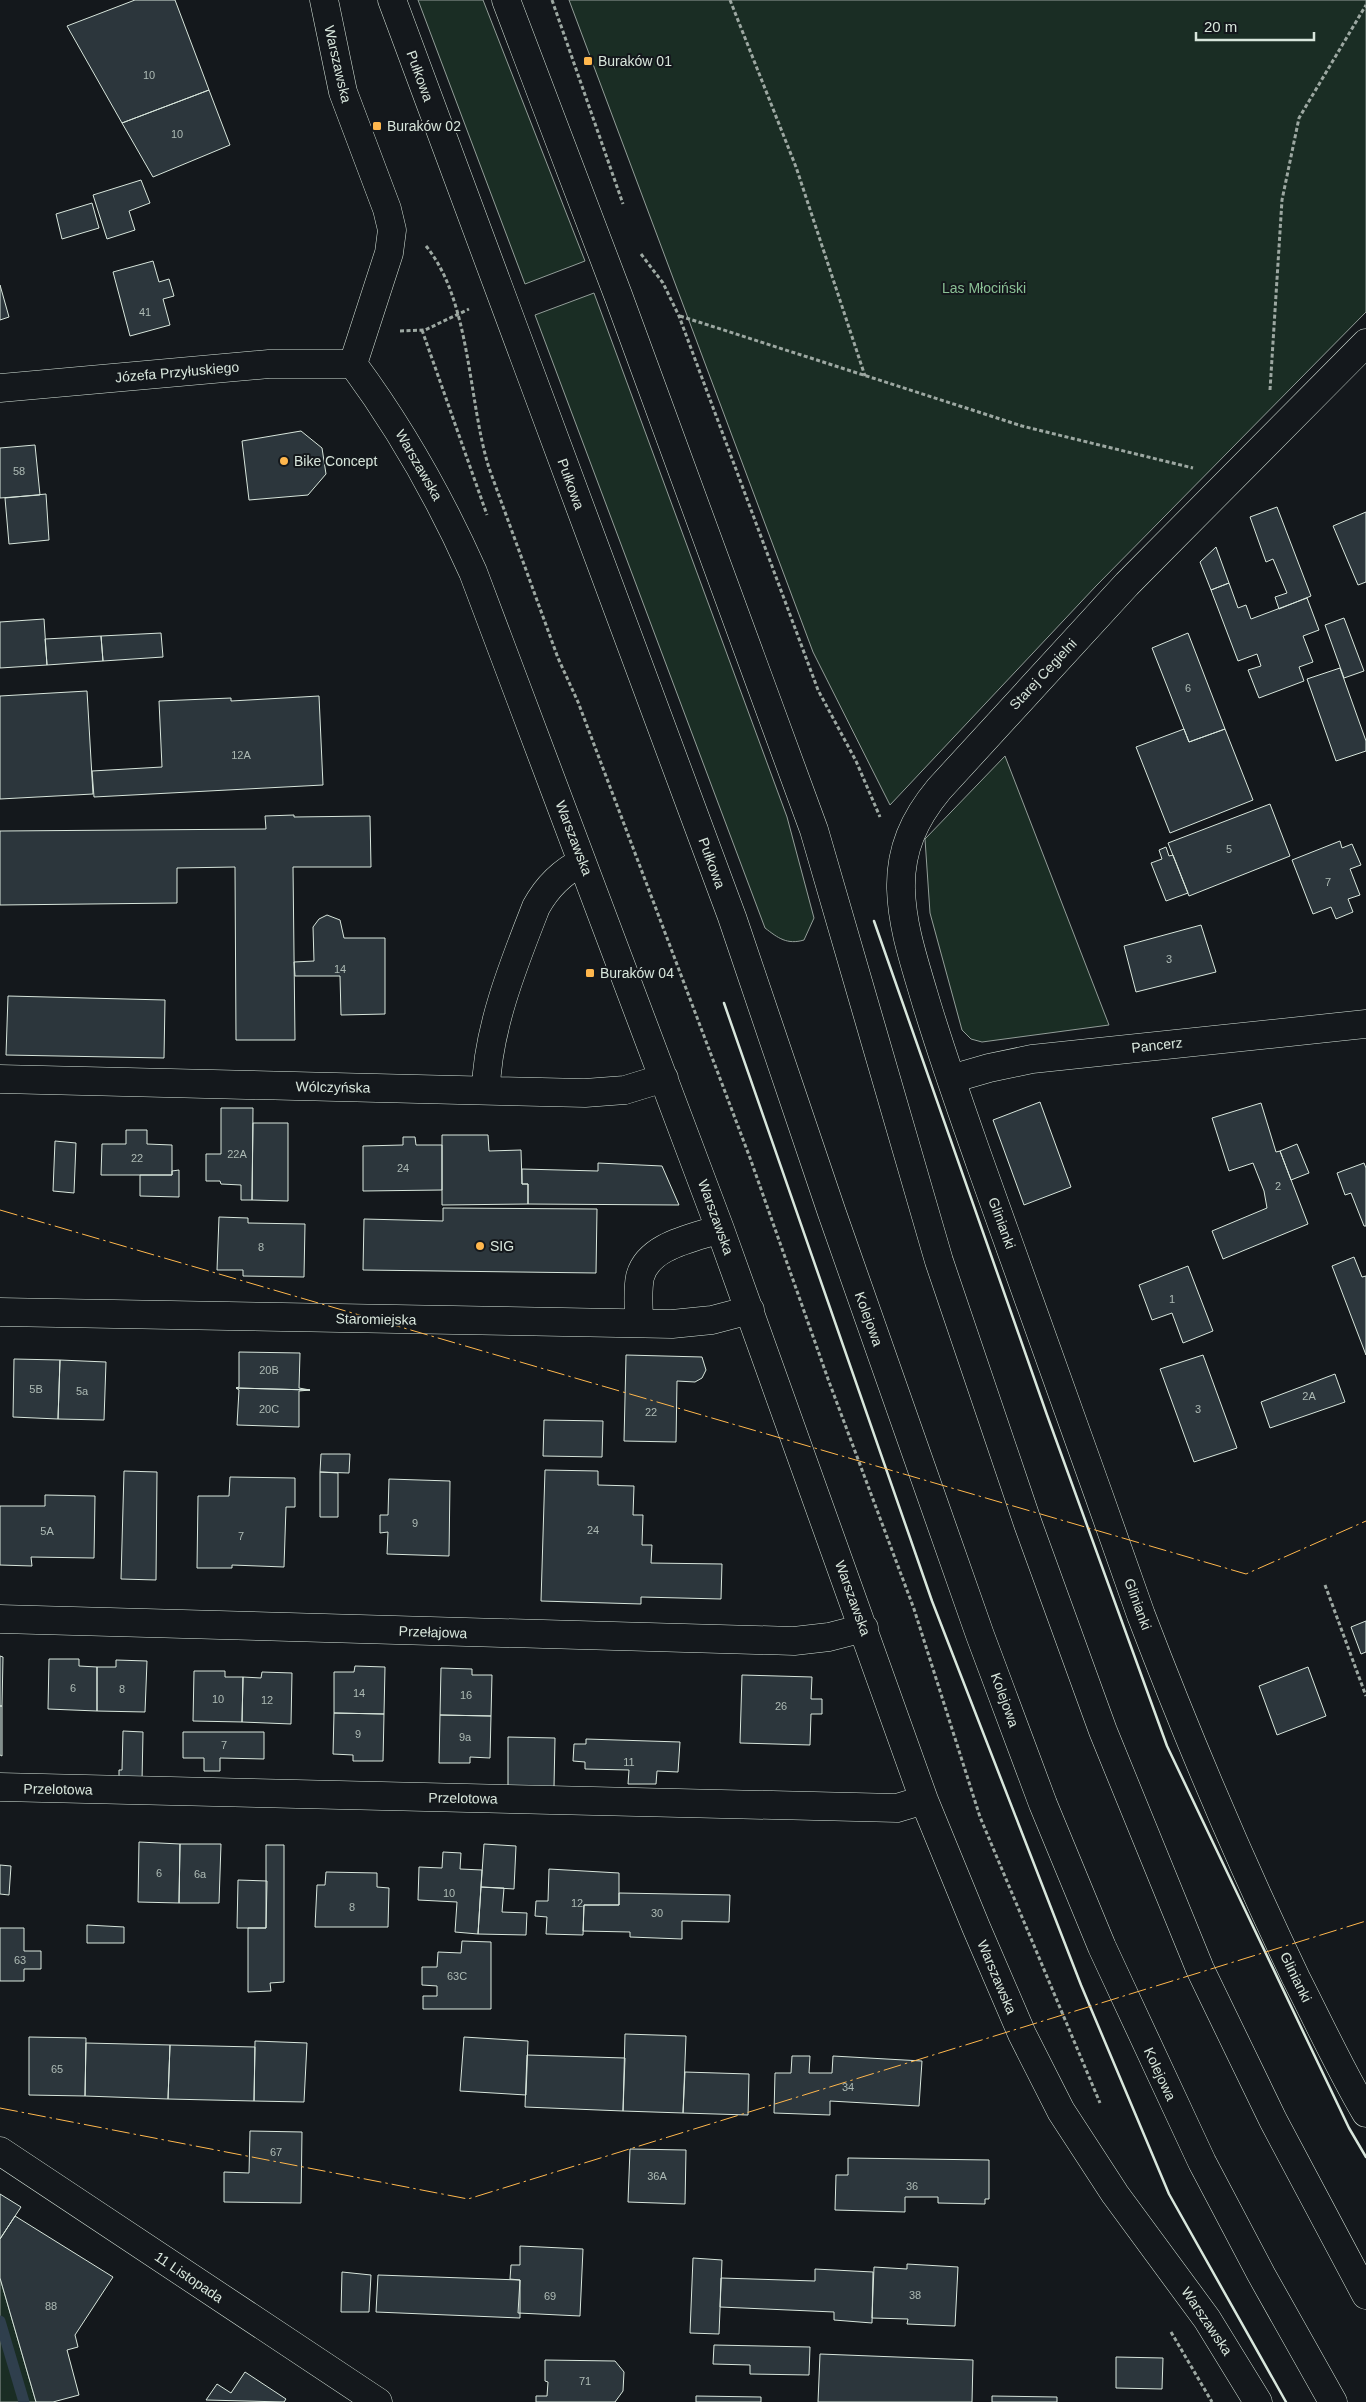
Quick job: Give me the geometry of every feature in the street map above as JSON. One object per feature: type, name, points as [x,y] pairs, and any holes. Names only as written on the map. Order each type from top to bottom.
[{"type":"main road","name":"Warszawska","points":[[324,0],[343,92],[391,220],[389,253],[353,364],[410,448],[460,543],[664,1078],[750,1310],[784,1412],[864,1628],[924,1800],[1022,2034],[1061,2111],[1114,2194],[1207,2320],[1258,2402]]},
{"type":"main road","name":"Pułkowa","points":[[392,0],[750,968]]},
{"type":"main road","points":[[506,0],[789,760],[827,870],[945,1279],[1028,1524],[1110,1749],[1200,1968],[1273,2120],[1366,2295]]},
{"type":"main road","name":"Starej Cegielni","points":[[950,1079],[909,945],[901,890],[902,859],[916,822],[939,789],[1127,584],[1231,476],[1366,343]]},
{"type":"main road","name":"Józefa Przyłuskiego","points":[[0,388],[270,364],[353,364]]},
{"type":"main road","points":[[486,1090],[488,1057],[493,1032],[536,907],[546,891],[559,877],[582,862]]},
{"type":"main road","name":"Kolejowa","points":[[750,968],[832,1213],[977,1626],[1073,1879],[1156,2067],[1202,2162],[1266,2282],[1334,2402]]},
{"type":"main road","name":"Pancerz","points":[[950,1079],[989,1068],[1042,1058],[1366,1024]]},
{"type":"main road","name":"Wólczyńska","points":[[0,1079],[605,1092],[645,1085],[664,1078]]},
{"type":"main road","name":"Glinianki","points":[[950,1079],[1141,1615],[1174,1701],[1254,1890],[1345,2077],[1366,2113]]},
{"type":"main road","points":[[639,1323],[640,1277],[652,1257],[665,1249],[720,1229]]},
{"type":"main road","name":"Staromiejska","points":[[0,1312],[692,1323],[731,1316],[750,1310]]},
{"type":"main road","name":"Przełajowa","points":[[0,1619],[794,1641],[829,1638],[864,1628]]},
{"type":"main road","name":"Przelotowa","points":[[0,1787],[887,1808],[897,1808],[924,1800]]},
{"type":"main road","name":"11 Listopada","points":[[0,2151],[378,2402]]},
{"type":"path","points":[[552,0],[624,206]]},
{"type":"path","points":[[730,0],[796,167],[865,377]]},
{"type":"path","points":[[1267,441],[1282,200],[1298,118],[1366,5]]},
{"type":"path","points":[[640,253],[663,283],[679,316],[818,690],[856,761],[882,822],[886,854],[890,858],[902,859]]},
{"type":"path","points":[[365,327],[384,332],[425,330],[458,313],[481,440],[489,468],[558,658],[578,702],[750,1158],[828,1378],[914,1609],[980,1817],[1101,2107]]},
{"type":"path","points":[[679,316],[1022,426],[1161,462],[1231,476]]},
{"type":"path","points":[[1325,1585],[1366,1696]]},
{"type":"green space","points":[[418,0],[483,0],[585,261],[525,284]]},
{"type":"green space","name":"Las Młociński","points":[[569,0],[1366,0],[1366,312],[1096,586],[890,805],[813,652]]},
{"type":"green space","points":[[594,293],[787,817],[814,918],[804,940],[793,942],[783,940],[765,928],[535,315]]},
{"type":"green space","points":[[1005,756],[1109,1025],[982,1042],[971,1039],[962,1030],[930,913],[925,839]]},
{"type":"green space","points":[[0,2278],[36,2402],[0,2402]]},
{"type":"building","points":[[135,0],[175,0],[209,90],[122,123],[67,26]]},
{"type":"building","points":[[209,90],[230,145],[153,177],[122,123]]},
{"type":"building","points":[[141,180],[150,203],[129,211],[135,230],[107,239],[93,195]]},
{"type":"building","points":[[92,203],[99,228],[62,239],[56,214]]},
{"type":"building","points":[[153,261],[159,282],[169,279],[174,296],[163,299],[170,325],[130,336],[113,272]]},
{"type":"building","points":[[0,285],[9,317],[0,320]]},
{"type":"building","name":"Bike Concept","points":[[301,431],[322,448],[326,474],[308,495],[249,500],[242,441]]},
{"type":"building","points":[[35,445],[40,495],[0,498],[0,448]]},
{"type":"building","points":[[46,494],[49,540],[9,544],[5,498]]},
{"type":"building","points":[[1277,507],[1311,596],[1279,609],[1275,597],[1287,593],[1273,559],[1266,562],[1250,517]]},
{"type":"building","points":[[1366,512],[1366,582],[1358,585],[1333,526]]},
{"type":"building","points":[[1216,547],[1229,583],[1211,590],[1200,562]]},
{"type":"building","points":[[1229,583],[1238,608],[1246,605],[1251,619],[1307,598],[1319,630],[1303,636],[1313,662],[1299,667],[1304,681],[1259,698],[1248,670],[1261,666],[1257,654],[1238,661],[1211,590]]},
{"type":"building","points":[[1344,618],[1364,671],[1344,678],[1325,625]]},
{"type":"building","points":[[44,619],[47,665],[0,668],[0,622]]},
{"type":"building","points":[[161,633],[163,657],[103,661],[101,636]]},
{"type":"building","points":[[1188,633],[1225,729],[1189,742],[1152,648]]},
{"type":"building","points":[[101,636],[103,661],[47,665],[45,639]]},
{"type":"building","points":[[1340,668],[1366,741],[1366,751],[1336,761],[1307,679]]},
{"type":"building","points":[[87,691],[93,794],[0,799],[0,696]]},
{"type":"building","points":[[319,696],[323,785],[94,797],[92,771],[162,767],[159,701],[231,698],[231,701]]},
{"type":"building","points":[[1184,729],[1189,742],[1225,729],[1253,800],[1170,833],[1136,747]]},
{"type":"building","points":[[1270,804],[1290,856],[1189,896],[1168,843]]},
{"type":"building","points":[[294,815],[294,817],[370,816],[371,867],[293,867],[295,1040],[236,1040],[235,867],[177,868],[177,903],[0,905],[0,831],[266,829],[265,816]]},
{"type":"building","points":[[1340,841],[1342,848],[1352,844],[1361,865],[1350,869],[1360,895],[1348,899],[1353,912],[1336,919],[1331,907],[1313,914],[1292,860]]},
{"type":"building","points":[[1166,847],[1169,856],[1173,855],[1188,893],[1166,901],[1151,863],[1162,859],[1159,850]]},
{"type":"building","points":[[327,915],[340,920],[344,938],[385,938],[385,1014],[341,1015],[340,976],[295,976],[294,962],[314,961],[313,927],[319,919]]},
{"type":"building","points":[[1201,925],[1216,972],[1136,992],[1124,946]]},
{"type":"building","points":[[8,996],[165,1000],[164,1058],[6,1055]]},
{"type":"building","points":[[1040,1102],[1071,1187],[1024,1205],[993,1120]]},
{"type":"building","points":[[1261,1103],[1276,1152],[1280,1151],[1308,1224],[1223,1259],[1212,1231],[1267,1208],[1264,1191],[1253,1163],[1229,1171],[1212,1118]]},
{"type":"building","points":[[221,1108],[253,1108],[252,1200],[241,1200],[241,1185],[221,1184],[220,1181],[206,1181],[206,1154],[221,1154]]},
{"type":"building","points":[[253,1123],[288,1123],[288,1201],[252,1200]]},
{"type":"building","points":[[126,1130],[147,1130],[147,1144],[172,1145],[172,1175],[101,1175],[102,1144],[126,1144]]},
{"type":"building","points":[[442,1135],[488,1135],[489,1151],[521,1150],[522,1184],[528,1184],[528,1204],[442,1205]]},
{"type":"building","points":[[403,1137],[415,1137],[416,1145],[442,1145],[442,1190],[363,1191],[363,1146],[403,1145]]},
{"type":"building","points":[[55,1141],[76,1143],[74,1193],[53,1191]]},
{"type":"building","points":[[1297,1144],[1309,1173],[1291,1180],[1280,1151]]},
{"type":"building","points":[[598,1163],[662,1166],[679,1205],[528,1204],[528,1184],[522,1184],[522,1169],[598,1171]]},
{"type":"building","points":[[1364,1163],[1366,1168],[1366,1226],[1364,1226],[1351,1193],[1345,1195],[1337,1173]]},
{"type":"building","points":[[179,1170],[179,1197],[140,1196],[140,1175],[172,1175],[172,1171]]},
{"type":"building","name":"SIG","points":[[443,1208],[597,1209],[596,1273],[363,1270],[364,1219],[443,1221]]},
{"type":"building","points":[[219,1217],[248,1218],[248,1223],[305,1224],[304,1277],[243,1276],[243,1270],[217,1270]]},
{"type":"building","points":[[1354,1257],[1362,1277],[1366,1276],[1366,1355],[1332,1266]]},
{"type":"building","points":[[1188,1266],[1213,1331],[1183,1343],[1172,1313],[1152,1320],[1139,1285]]},
{"type":"building","points":[[239,1352],[300,1353],[299,1388],[310,1390],[236,1388],[239,1387]]},
{"type":"building","points":[[626,1355],[702,1357],[706,1370],[702,1378],[695,1382],[677,1381],[676,1442],[624,1441]]},
{"type":"building","points":[[1203,1355],[1237,1448],[1194,1462],[1160,1369]]},
{"type":"building","points":[[14,1359],[60,1360],[58,1419],[13,1417]]},
{"type":"building","points":[[60,1360],[106,1362],[104,1420],[58,1419]]},
{"type":"building","points":[[1335,1374],[1345,1402],[1270,1428],[1261,1402]]},
{"type":"building","points":[[236,1388],[310,1390],[299,1391],[299,1427],[237,1425],[239,1390]]},
{"type":"building","points":[[544,1420],[603,1421],[602,1457],[543,1456]]},
{"type":"building","points":[[321,1454],[350,1454],[349,1473],[320,1472]]},
{"type":"building","points":[[545,1470],[598,1471],[598,1485],[634,1486],[633,1515],[643,1515],[642,1545],[652,1545],[651,1563],[722,1564],[721,1599],[641,1597],[641,1604],[541,1601]]},
{"type":"building","points":[[124,1471],[157,1472],[156,1580],[121,1579]]},
{"type":"building","points":[[320,1472],[338,1473],[338,1517],[320,1517]]},
{"type":"building","points":[[230,1477],[295,1478],[295,1507],[286,1507],[284,1567],[232,1565],[232,1568],[197,1568],[198,1496],[229,1496]]},
{"type":"building","points":[[389,1479],[450,1481],[449,1556],[387,1554],[388,1532],[380,1533],[380,1515],[388,1515]]},
{"type":"building","points":[[45,1495],[95,1496],[94,1558],[31,1557],[32,1566],[0,1565],[0,1506],[45,1506]]},
{"type":"building","points":[[1366,1621],[1366,1652],[1361,1654],[1351,1627]]},
{"type":"building","points":[[0,1656],[3,1657],[2,1706],[0,1706]]},
{"type":"building","points":[[49,1659],[79,1659],[79,1666],[97,1667],[97,1711],[48,1709]]},
{"type":"building","points":[[116,1660],[147,1661],[145,1712],[97,1711],[97,1667],[116,1667]]},
{"type":"building","points":[[355,1666],[385,1667],[384,1714],[334,1713],[334,1672],[354,1672]]},
{"type":"building","points":[[1308,1667],[1326,1716],[1277,1735],[1259,1686]]},
{"type":"building","points":[[441,1668],[472,1669],[472,1675],[492,1675],[491,1716],[440,1715]]},
{"type":"building","points":[[194,1671],[225,1671],[225,1677],[243,1677],[242,1722],[193,1721]]},
{"type":"building","points":[[262,1672],[292,1673],[291,1724],[242,1722],[243,1677],[261,1678]]},
{"type":"building","points":[[742,1675],[812,1677],[811,1699],[822,1699],[822,1714],[811,1714],[810,1745],[740,1743]]},
{"type":"building","points":[[0,1706],[2,1706],[2,1756],[0,1755]]},
{"type":"building","points":[[334,1713],[384,1714],[383,1761],[353,1761],[353,1755],[333,1754]]},
{"type":"building","points":[[440,1715],[491,1716],[490,1758],[470,1757],[470,1763],[439,1763]]},
{"type":"building","points":[[123,1731],[143,1732],[142,1781],[119,1781],[119,1770],[122,1770]]},
{"type":"building","points":[[183,1732],[264,1732],[264,1759],[220,1758],[220,1771],[204,1771],[204,1758],[183,1758]]},
{"type":"building","points":[[508,1737],[555,1738],[554,1787],[508,1786]]},
{"type":"building","points":[[586,1739],[680,1742],[678,1772],[657,1771],[656,1784],[628,1784],[629,1770],[585,1769],[585,1762],[573,1761],[574,1744],[586,1744]]},
{"type":"building","points":[[139,1842],[180,1844],[179,1903],[138,1902]]},
{"type":"building","points":[[180,1844],[221,1844],[219,1903],[179,1903]]},
{"type":"building","points":[[484,1844],[516,1846],[514,1889],[481,1887]]},
{"type":"building","points":[[266,1845],[284,1845],[284,1982],[270,1983],[271,1991],[248,1992],[248,1928],[266,1928]]},
{"type":"building","points":[[443,1852],[461,1853],[460,1869],[482,1870],[478,1934],[455,1932],[457,1902],[418,1900],[419,1867],[442,1868]]},
{"type":"building","points":[[0,1865],[11,1866],[9,1895],[0,1894]]},
{"type":"building","points":[[549,1869],[619,1873],[619,1905],[584,1905],[583,1935],[546,1934],[547,1917],[535,1916],[536,1901],[548,1901]]},
{"type":"building","points":[[326,1872],[377,1873],[377,1887],[389,1888],[388,1927],[315,1927],[317,1885],[325,1885]]},
{"type":"building","points":[[238,1880],[267,1881],[266,1928],[237,1928]]},
{"type":"building","points":[[481,1887],[504,1888],[502,1912],[527,1913],[526,1935],[478,1934]]},
{"type":"building","points":[[619,1893],[730,1895],[729,1922],[682,1921],[682,1939],[630,1937],[630,1932],[583,1931],[584,1905],[619,1905]]},
{"type":"building","points":[[87,1925],[124,1927],[124,1943],[87,1943]]},
{"type":"building","points":[[0,1928],[24,1928],[24,1951],[41,1951],[41,1969],[24,1969],[24,1981],[0,1981]]},
{"type":"building","points":[[462,1941],[491,1942],[491,2009],[423,2009],[423,1996],[437,1996],[437,1986],[422,1985],[422,1967],[437,1967],[438,1952],[461,1953]]},
{"type":"building","points":[[625,2034],[686,2036],[683,2113],[623,2111]]},
{"type":"building","points":[[29,2037],[86,2038],[85,2096],[29,2095]]},
{"type":"building","points":[[464,2037],[528,2041],[526,2095],[460,2091]]},
{"type":"building","points":[[255,2041],[307,2043],[304,2102],[254,2101]]},
{"type":"building","points":[[86,2043],[170,2045],[168,2099],[85,2096]]},
{"type":"building","points":[[170,2045],[255,2047],[254,2101],[168,2099]]},
{"type":"building","points":[[527,2055],[625,2058],[623,2111],[525,2107]]},
{"type":"building","points":[[792,2056],[810,2056],[809,2073],[832,2073],[833,2056],[922,2061],[919,2106],[830,2101],[830,2115],[774,2113],[775,2073],[791,2073]]},
{"type":"building","points":[[685,2072],[749,2074],[748,2115],[683,2113]]},
{"type":"building","points":[[250,2131],[302,2132],[301,2203],[224,2202],[224,2172],[249,2173]]},
{"type":"building","points":[[630,2149],[686,2150],[685,2204],[628,2202]]},
{"type":"building","points":[[848,2158],[989,2160],[989,2199],[985,2199],[985,2204],[938,2203],[938,2197],[905,2197],[905,2212],[835,2210],[836,2175],[848,2175]]},
{"type":"building","points":[[0,2194],[21,2207],[0,2239]]},
{"type":"building","points":[[15,2216],[113,2277],[75,2335],[78,2347],[67,2350],[79,2395],[53,2402],[36,2402],[0,2278],[0,2239]]},
{"type":"building","points":[[520,2246],[583,2249],[580,2316],[518,2313],[520,2280],[510,2279],[511,2265],[520,2265]]},
{"type":"building","points":[[693,2258],[722,2260],[719,2334],[690,2333]]},
{"type":"building","points":[[907,2264],[958,2267],[955,2326],[907,2324],[908,2319],[872,2318],[874,2267],[907,2269]]},
{"type":"building","points":[[815,2269],[873,2272],[872,2323],[834,2320],[834,2312],[720,2307],[721,2278],[815,2281]]},
{"type":"building","points":[[342,2272],[371,2275],[369,2312],[341,2312]]},
{"type":"building","points":[[378,2275],[520,2280],[520,2318],[376,2312]]},
{"type":"building","points":[[714,2345],[810,2347],[809,2375],[750,2374],[750,2365],[713,2364]]},
{"type":"building","points":[[820,2354],[973,2360],[972,2402],[818,2402]]},
{"type":"building","points":[[1116,2357],[1163,2358],[1162,2389],[1116,2388]]},
{"type":"building","points":[[545,2360],[615,2361],[624,2372],[623,2391],[615,2402],[536,2402],[536,2396],[547,2396],[548,2382],[545,2381]]},
{"type":"building","points":[[245,2372],[286,2399],[284,2402],[206,2400],[217,2384],[231,2393]]},
{"type":"building","points":[[696,2396],[761,2397],[761,2402],[696,2402]]},
{"type":"building","points":[[992,2396],[1057,2397],[1057,2402],[992,2402]]},
{"type":"waterway","points":[[0,2321],[24,2402]]},
{"type":"wall","points":[[874,921],[1047,1415],[1167,1746],[1349,2128],[1366,2157]]},
{"type":"wall","points":[[724,1003],[932,1601],[1081,1985],[1169,2194],[1286,2402]]},
{"type":"power","points":[[0,1210],[1246,1574],[1366,1521]]},
{"type":"power","points":[[0,2108],[468,2199],[1366,1921]]},
{"type":"place","name":"Buraków 01","points":[[588,61]]},
{"type":"place","name":"Buraków 02","points":[[377,126]]},
{"type":"place","name":"Bike Concept","points":[[284,461]]},
{"type":"place","name":"Buraków 04","points":[[590,973]]},
{"type":"place","name":"SIG","points":[[480,1246]]}]
